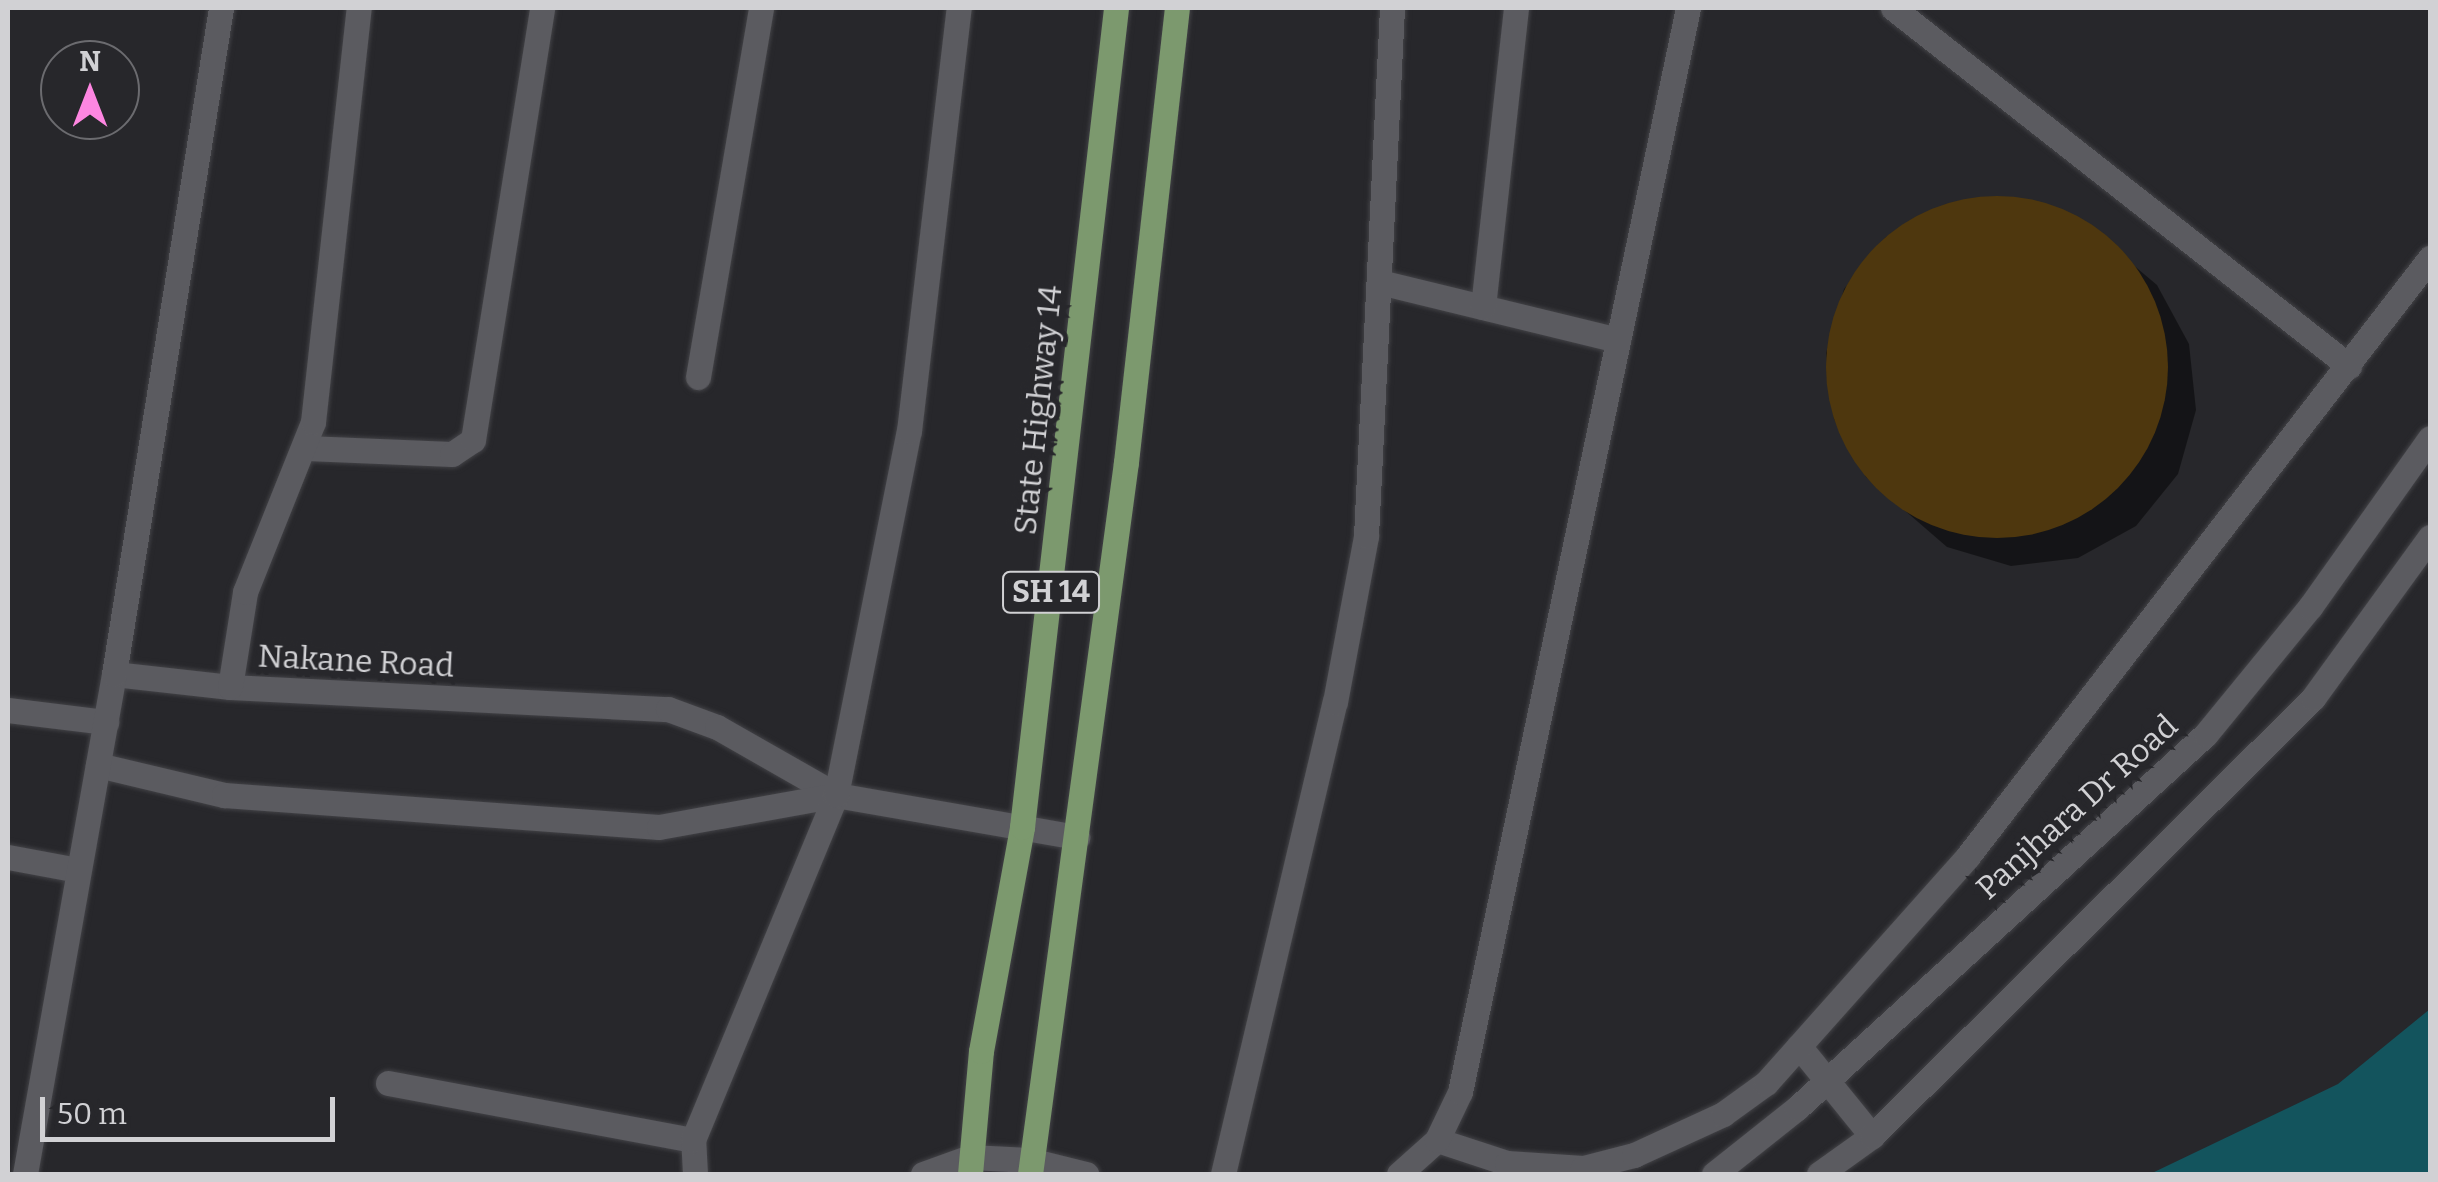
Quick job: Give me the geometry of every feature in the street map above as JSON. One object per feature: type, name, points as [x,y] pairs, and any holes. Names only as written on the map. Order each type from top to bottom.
[{"type":"main road","name":"State Highway 14","points":[[970,1166],[981,1050],[1022,826],[1116,8]]},
{"type":"main road","name":"SH 14","points":[[1029,1167],[1077,837],[1177,8]]},
{"type":"street","points":[[24,1174],[106,722],[221,8]]},
{"type":"street","points":[[230,687],[245,592],[306,448],[359,8]]},
{"type":"street","points":[[306,448],[452,454],[474,440],[542,8]]},
{"type":"street","points":[[698,377],[761,8]]},
{"type":"street","points":[[695,1174],[693,1140],[836,795],[908,431],[959,8]]},
{"type":"street","points":[[1223,1174],[1335,702],[1366,536],[1392,8]]},
{"type":"street","points":[[1483,307],[1516,8]]},
{"type":"street","points":[[1399,1174],[1436,1140],[1460,1092],[1688,8]]},
{"type":"street","points":[[1893,8],[2349,366]]},
{"type":"street","points":[[1436,1140],[1547,1170],[1634,1156],[1723,1114],[1766,1083],[1968,856],[2430,258]]},
{"type":"street","points":[[1380,282],[1618,340]]},
{"type":"street","name":"Panjhara Dr Road","points":[[1714,1174],[1826,1080],[2206,734],[2310,607],[2430,438]]},
{"type":"street","points":[[1819,1174],[1872,1136],[2313,698],[2430,537]]},
{"type":"street","name":"Nakane Road","points":[[114,674],[230,687],[668,709],[717,727],[836,795],[1077,837]]},
{"type":"street","points":[[8,710],[106,722]]},
{"type":"street","points":[[98,766],[224,795],[660,826],[836,795]]},
{"type":"street","points":[[8,857],[78,870]]},
{"type":"street","points":[[1799,1046],[1872,1136]]},
{"type":"street","points":[[388,1083],[693,1140]]},
{"type":"street","points":[[923,1174],[970,1166],[1029,1167],[1086,1174]]},
{"type":"water","points":[[2430,1009],[2430,1174],[2150,1174],[2338,1084]]},
{"type":"building","points":[[1980,196],[2014,196],[2047,203],[2078,216],[2106,235],[2129,258],[2148,286],[2161,317],[2168,367],[2161,417],[2148,448],[2129,476],[2106,499],[2078,518],[2047,531],[2014,538],[1980,538],[1947,531],[1916,518],[1888,499],[1865,476],[1846,448],[1833,417],[1826,384],[1826,350],[1833,317],[1846,286],[1865,258],[1888,235],[1916,216],[1947,203]]}]
